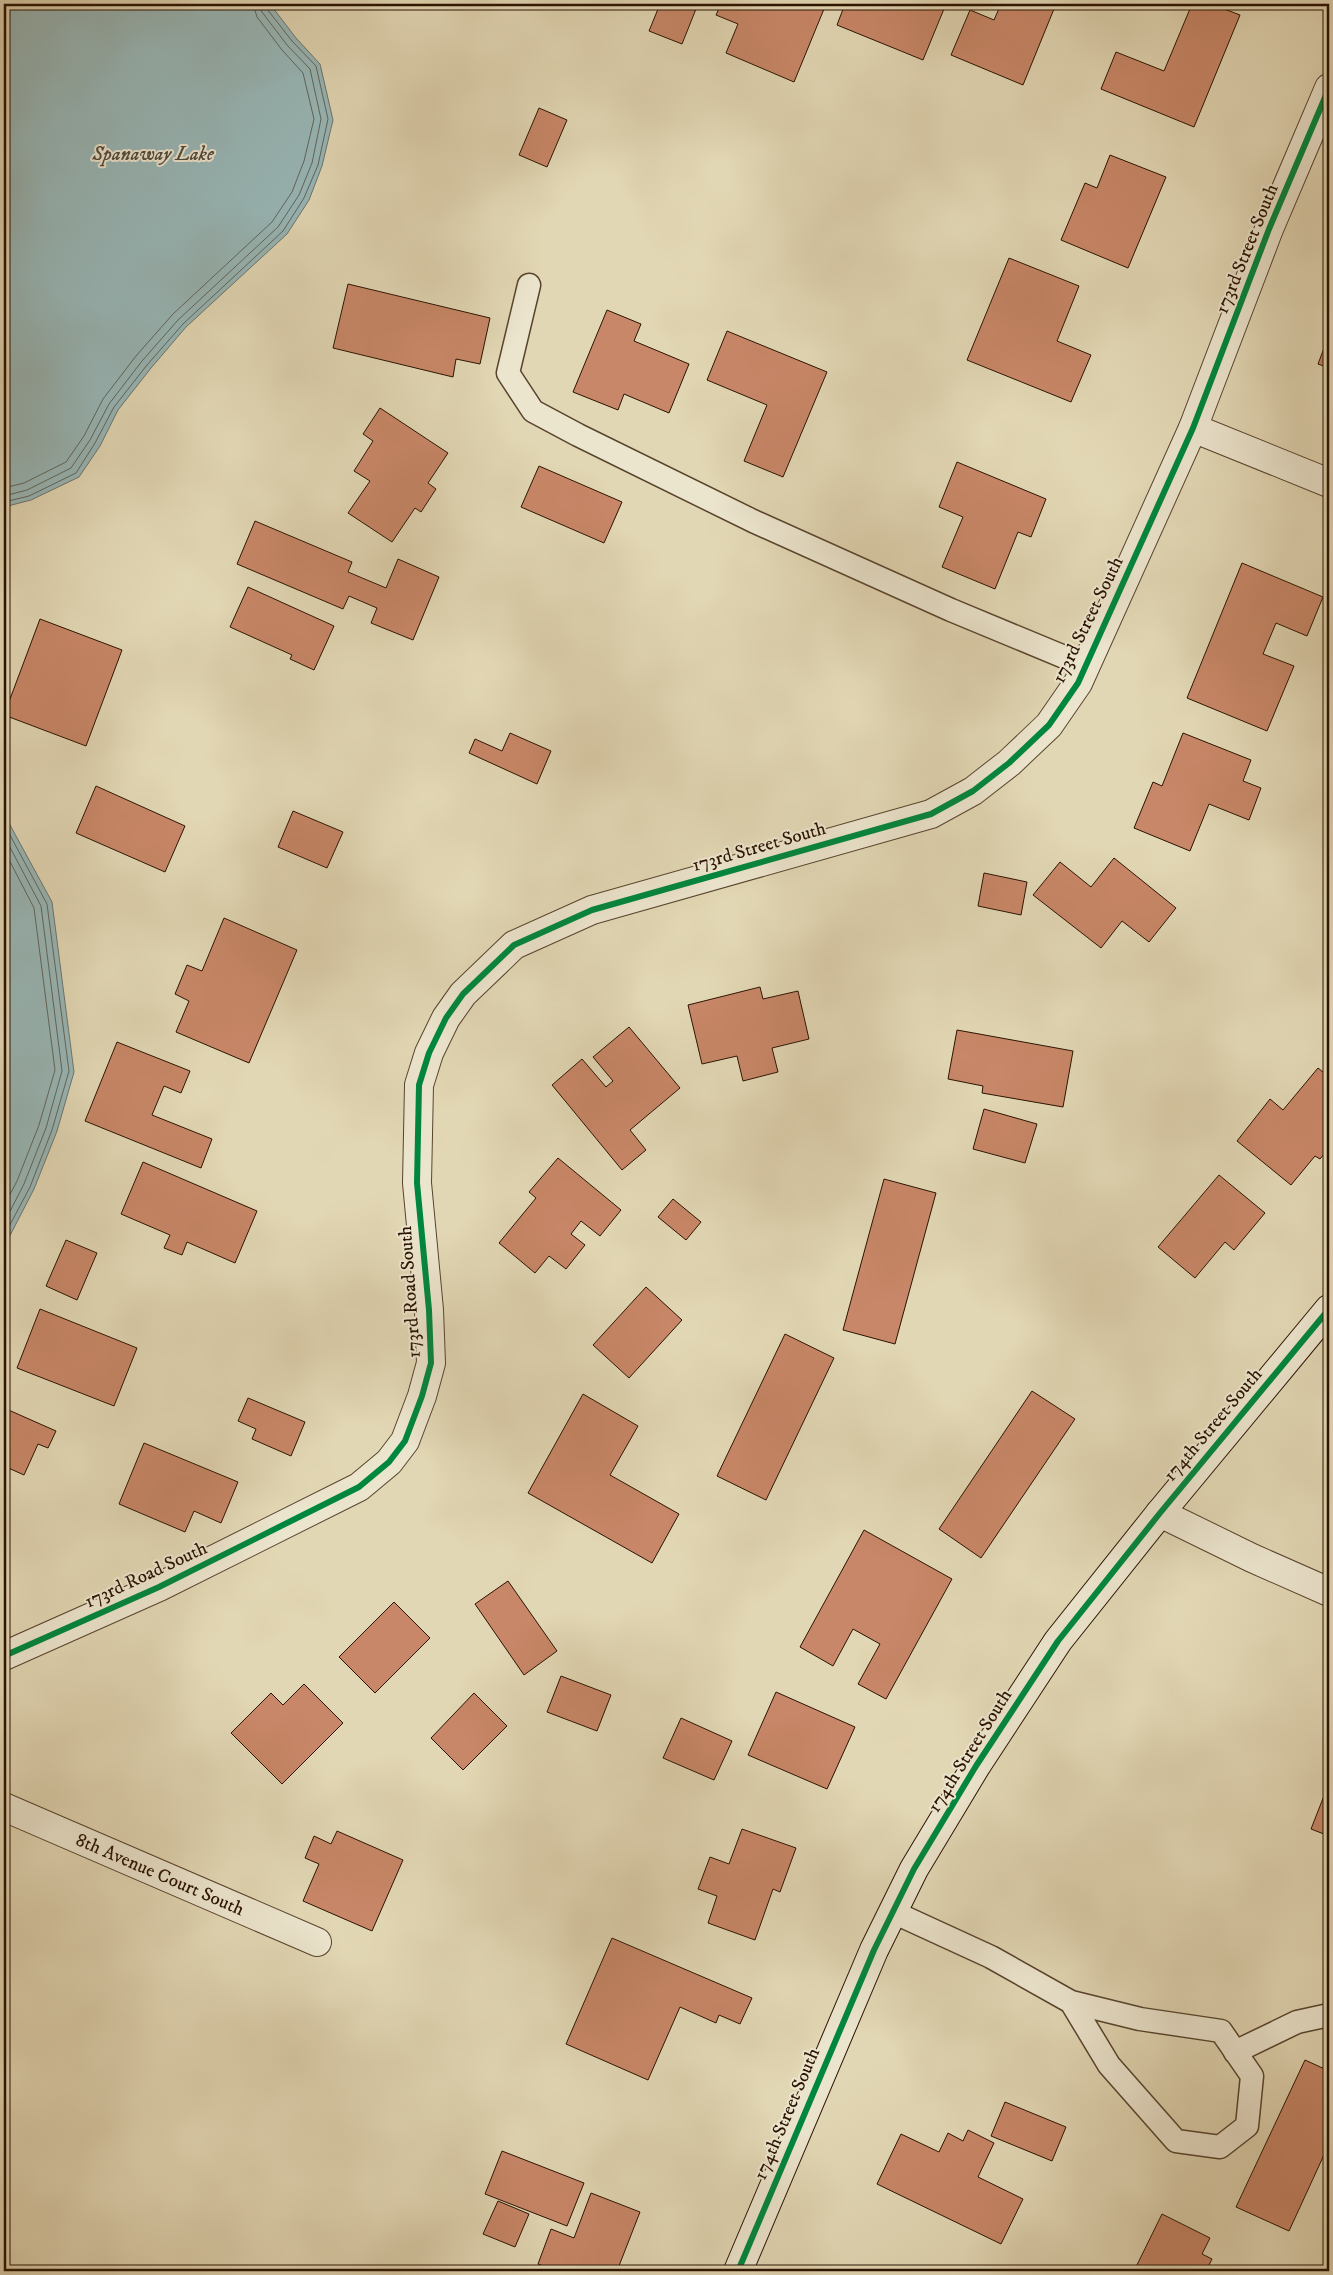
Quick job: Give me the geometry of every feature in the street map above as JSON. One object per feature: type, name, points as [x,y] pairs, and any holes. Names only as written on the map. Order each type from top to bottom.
[{"type":"street","name":"173rd Street South","points":[[535,935],[592,910],[931,814],[973,791],[1009,763],[1049,724],[1078,683],[1193,428],[1269,229],[1329,88]]},
{"type":"street","points":[[1193,428],[1329,483]]},
{"type":"street","name":"173rd Road South","points":[[7,1652],[159,1587],[359,1487],[389,1462],[405,1441],[422,1396],[431,1363],[429,1310],[417,1183],[419,1085],[429,1053],[446,1018],[463,994],[514,945],[535,935]]},
{"type":"street","name":"174th Street South","points":[[738,2271],[874,1950],[914,1869],[976,1766],[1058,1640],[1160,1513],[1329,1309]]},
{"type":"street","points":[[1160,1513],[1252,1558],[1329,1592]]},
{"type":"street","name":"8th Avenue Court South","points":[[4,1807],[317,1942]]},
{"type":"lane","points":[[529,285],[508,373],[533,411],[753,521],[951,610],[1086,666]]},
{"type":"lane","points":[[893,1912],[991,1957],[1071,2002],[1140,2019],[1221,2031],[1252,2076],[1247,2126],[1220,2147],[1176,2141],[1109,2064],[1071,2002]]},
{"type":"lane","points":[[1235,2052],[1297,2022],[1329,2015]]},
{"type":"water","name":"Spanaway Lake","points":[[4,4],[270,4],[296,38],[320,64],[333,120],[322,166],[309,200],[287,234],[186,327],[118,410],[100,446],[79,477],[31,500],[4,507]]},
{"type":"water","points":[[4,814],[52,902],[74,1072],[57,1131],[34,1189],[4,1247]]},
{"type":"building","points":[[645,4],[698,4],[682,44],[649,31],[658,9]]},
{"type":"building","points":[[721,4],[812,4],[824,9],[794,82],[726,53],[738,24],[716,15]]},
{"type":"building","points":[[845,4],[946,4],[923,60],[837,25]]},
{"type":"building","points":[[1001,4],[1056,4],[1023,85],[951,55],[970,10],[994,20]]},
{"type":"building","points":[[1192,4],[1211,4],[1240,15],[1194,127],[1101,89],[1116,52],[1164,71]]},
{"type":"building","points":[[539,108],[567,120],[547,167],[519,155]]},
{"type":"building","points":[[1110,155],[1166,177],[1128,268],[1061,240],[1085,183],[1097,188]]},
{"type":"building","points":[[1009,258],[1079,286],[1057,341],[1091,355],[1071,402],[967,360]]},
{"type":"building","points":[[348,284],[490,318],[480,364],[456,359],[453,377],[333,348]]},
{"type":"building","points":[[607,310],[641,324],[634,341],[689,364],[669,413],[624,394],[618,410],[573,392]]},
{"type":"building","points":[[727,331],[827,372],[783,477],[744,461],[767,405],[707,380]]},
{"type":"building","points":[[1329,335],[1329,368],[1318,364]]},
{"type":"building","points":[[380,408],[448,453],[428,483],[436,489],[421,512],[415,508],[392,542],[348,513],[370,481],[354,471],[373,441],[363,434]]},
{"type":"building","points":[[957,462],[1046,499],[1031,537],[1018,532],[995,589],[942,567],[963,517],[939,507]]},
{"type":"building","points":[[539,466],[622,502],[604,543],[521,507]]},
{"type":"building","points":[[255,521],[352,562],[348,572],[386,588],[398,559],[439,577],[413,640],[371,623],[377,608],[349,596],[343,609],[237,564]]},
{"type":"building","points":[[1242,563],[1323,597],[1307,636],[1276,623],[1263,654],[1294,666],[1267,731],[1187,698]]},
{"type":"building","points":[[248,587],[334,626],[314,670],[290,659],[292,655],[230,627]]},
{"type":"building","points":[[40,619],[122,650],[86,746],[4,715]]},
{"type":"building","points":[[510,733],[551,751],[537,784],[469,753],[475,739],[502,751]]},
{"type":"building","points":[[1183,733],[1251,760],[1243,781],[1261,788],[1249,820],[1209,804],[1190,851],[1134,828],[1153,782],[1162,786]]},
{"type":"building","points":[[96,786],[185,826],[165,872],[76,833]]},
{"type":"building","points":[[293,811],[343,832],[327,868],[278,847]]},
{"type":"building","points":[[1114,858],[1176,908],[1149,942],[1122,921],[1101,948],[1033,895],[1060,862],[1091,887]]},
{"type":"building","points":[[984,873],[1027,882],[1021,915],[978,906]]},
{"type":"building","points":[[224,918],[297,950],[249,1063],[176,1032],[189,1001],[175,994],[187,965],[202,971]]},
{"type":"building","points":[[760,987],[763,999],[798,991],[809,1039],[772,1048],[778,1072],[743,1081],[737,1056],[702,1064],[688,1005]]},
{"type":"building","points":[[629,1027],[680,1088],[630,1130],[646,1150],[622,1170],[552,1085],[582,1059],[606,1087],[613,1081],[593,1057]]},
{"type":"building","points":[[957,1030],[1073,1051],[1063,1107],[982,1093],[983,1086],[948,1079]]},
{"type":"building","points":[[117,1042],[190,1071],[181,1093],[164,1086],[152,1115],[212,1139],[201,1168],[85,1121]]},
{"type":"building","points":[[1318,1068],[1329,1077],[1329,1148],[1320,1159],[1315,1156],[1291,1185],[1237,1141],[1270,1099],[1283,1110]]},
{"type":"building","points":[[984,1109],[1037,1124],[1025,1163],[973,1149]]},
{"type":"building","points":[[558,1158],[621,1210],[600,1236],[581,1221],[571,1234],[585,1245],[566,1269],[549,1256],[535,1273],[499,1243],[536,1198],[529,1192]]},
{"type":"building","points":[[143,1162],[257,1211],[235,1263],[187,1242],[182,1255],[164,1248],[170,1235],[121,1214]]},
{"type":"building","points":[[1219,1175],[1265,1213],[1234,1250],[1225,1242],[1195,1278],[1158,1247]]},
{"type":"building","points":[[884,1179],[936,1193],[895,1344],[843,1330]]},
{"type":"building","points":[[673,1199],[701,1222],[686,1240],[658,1217]]},
{"type":"building","points":[[66,1240],[97,1253],[77,1300],[46,1286]]},
{"type":"building","points":[[646,1287],[682,1320],[629,1378],[593,1345]]},
{"type":"building","points":[[40,1309],[137,1348],[114,1406],[17,1368]]},
{"type":"building","points":[[785,1334],[834,1358],[766,1500],[717,1476]]},
{"type":"building","points":[[1032,1391],[1075,1419],[981,1558],[939,1529]]},
{"type":"building","points":[[583,1394],[638,1426],[610,1475],[679,1514],[652,1563],[528,1493]]},
{"type":"building","points":[[248,1398],[305,1422],[291,1456],[252,1439],[256,1429],[238,1421]]},
{"type":"building","points":[[4,1408],[56,1431],[48,1448],[38,1444],[24,1475],[4,1466]]},
{"type":"building","points":[[144,1443],[238,1482],[221,1523],[194,1511],[185,1532],[119,1504]]},
{"type":"building","points":[[864,1530],[952,1579],[886,1699],[858,1684],[880,1644],[853,1629],[833,1666],[800,1647]]},
{"type":"building","points":[[508,1581],[557,1651],[524,1675],[475,1604]]},
{"type":"building","points":[[394,1602],[430,1638],[375,1693],[339,1657]]},
{"type":"building","points":[[561,1676],[611,1695],[597,1731],[547,1712]]},
{"type":"building","points":[[304,1684],[343,1723],[282,1784],[231,1733],[271,1693],[283,1705]]},
{"type":"building","points":[[776,1692],[855,1727],[827,1789],[748,1755]]},
{"type":"building","points":[[474,1693],[507,1726],[463,1770],[431,1738]]},
{"type":"building","points":[[681,1718],[732,1741],[714,1780],[663,1758]]},
{"type":"building","points":[[1329,1783],[1329,1836],[1311,1829]]},
{"type":"building","points":[[742,1829],[796,1848],[780,1892],[773,1889],[755,1940],[708,1923],[717,1896],[698,1889],[710,1857],[729,1864]]},
{"type":"building","points":[[337,1831],[403,1860],[372,1931],[303,1901],[319,1864],[305,1858],[314,1836],[331,1844]]},
{"type":"building","points":[[612,1938],[752,1998],[740,2024],[719,2015],[716,2023],[680,2007],[648,2080],[566,2044]]},
{"type":"building","points":[[1305,2060],[1329,2071],[1329,2144],[1289,2231],[1236,2207]]},
{"type":"building","points":[[1005,2102],[1066,2127],[1052,2161],[991,2136]]},
{"type":"building","points":[[968,2130],[994,2143],[978,2177],[1023,2199],[1001,2244],[877,2184],[901,2134],[939,2152],[948,2133],[963,2141]]},
{"type":"building","points":[[502,2151],[584,2183],[567,2226],[485,2194]]},
{"type":"building","points":[[591,2193],[640,2212],[617,2271],[556,2271],[538,2264],[551,2229],[574,2238]]},
{"type":"building","points":[[498,2201],[529,2214],[515,2247],[483,2234]]},
{"type":"building","points":[[1162,2214],[1210,2238],[1202,2254],[1212,2259],[1206,2271],[1134,2271]]},
{"type":"cycle path","points":[[4,1656],[159,1587],[359,1487],[389,1462],[405,1441],[422,1396],[431,1363],[429,1310],[417,1183],[419,1085],[429,1053],[446,1018],[463,994],[514,945],[592,910],[931,814],[973,791],[1009,763],[1049,725],[1078,683],[1193,428],[1269,229],[1329,88]]},
{"type":"cycle path","points":[[738,2271],[874,1950],[914,1869],[976,1766],[1058,1641],[1160,1513],[1329,1309]]}]
